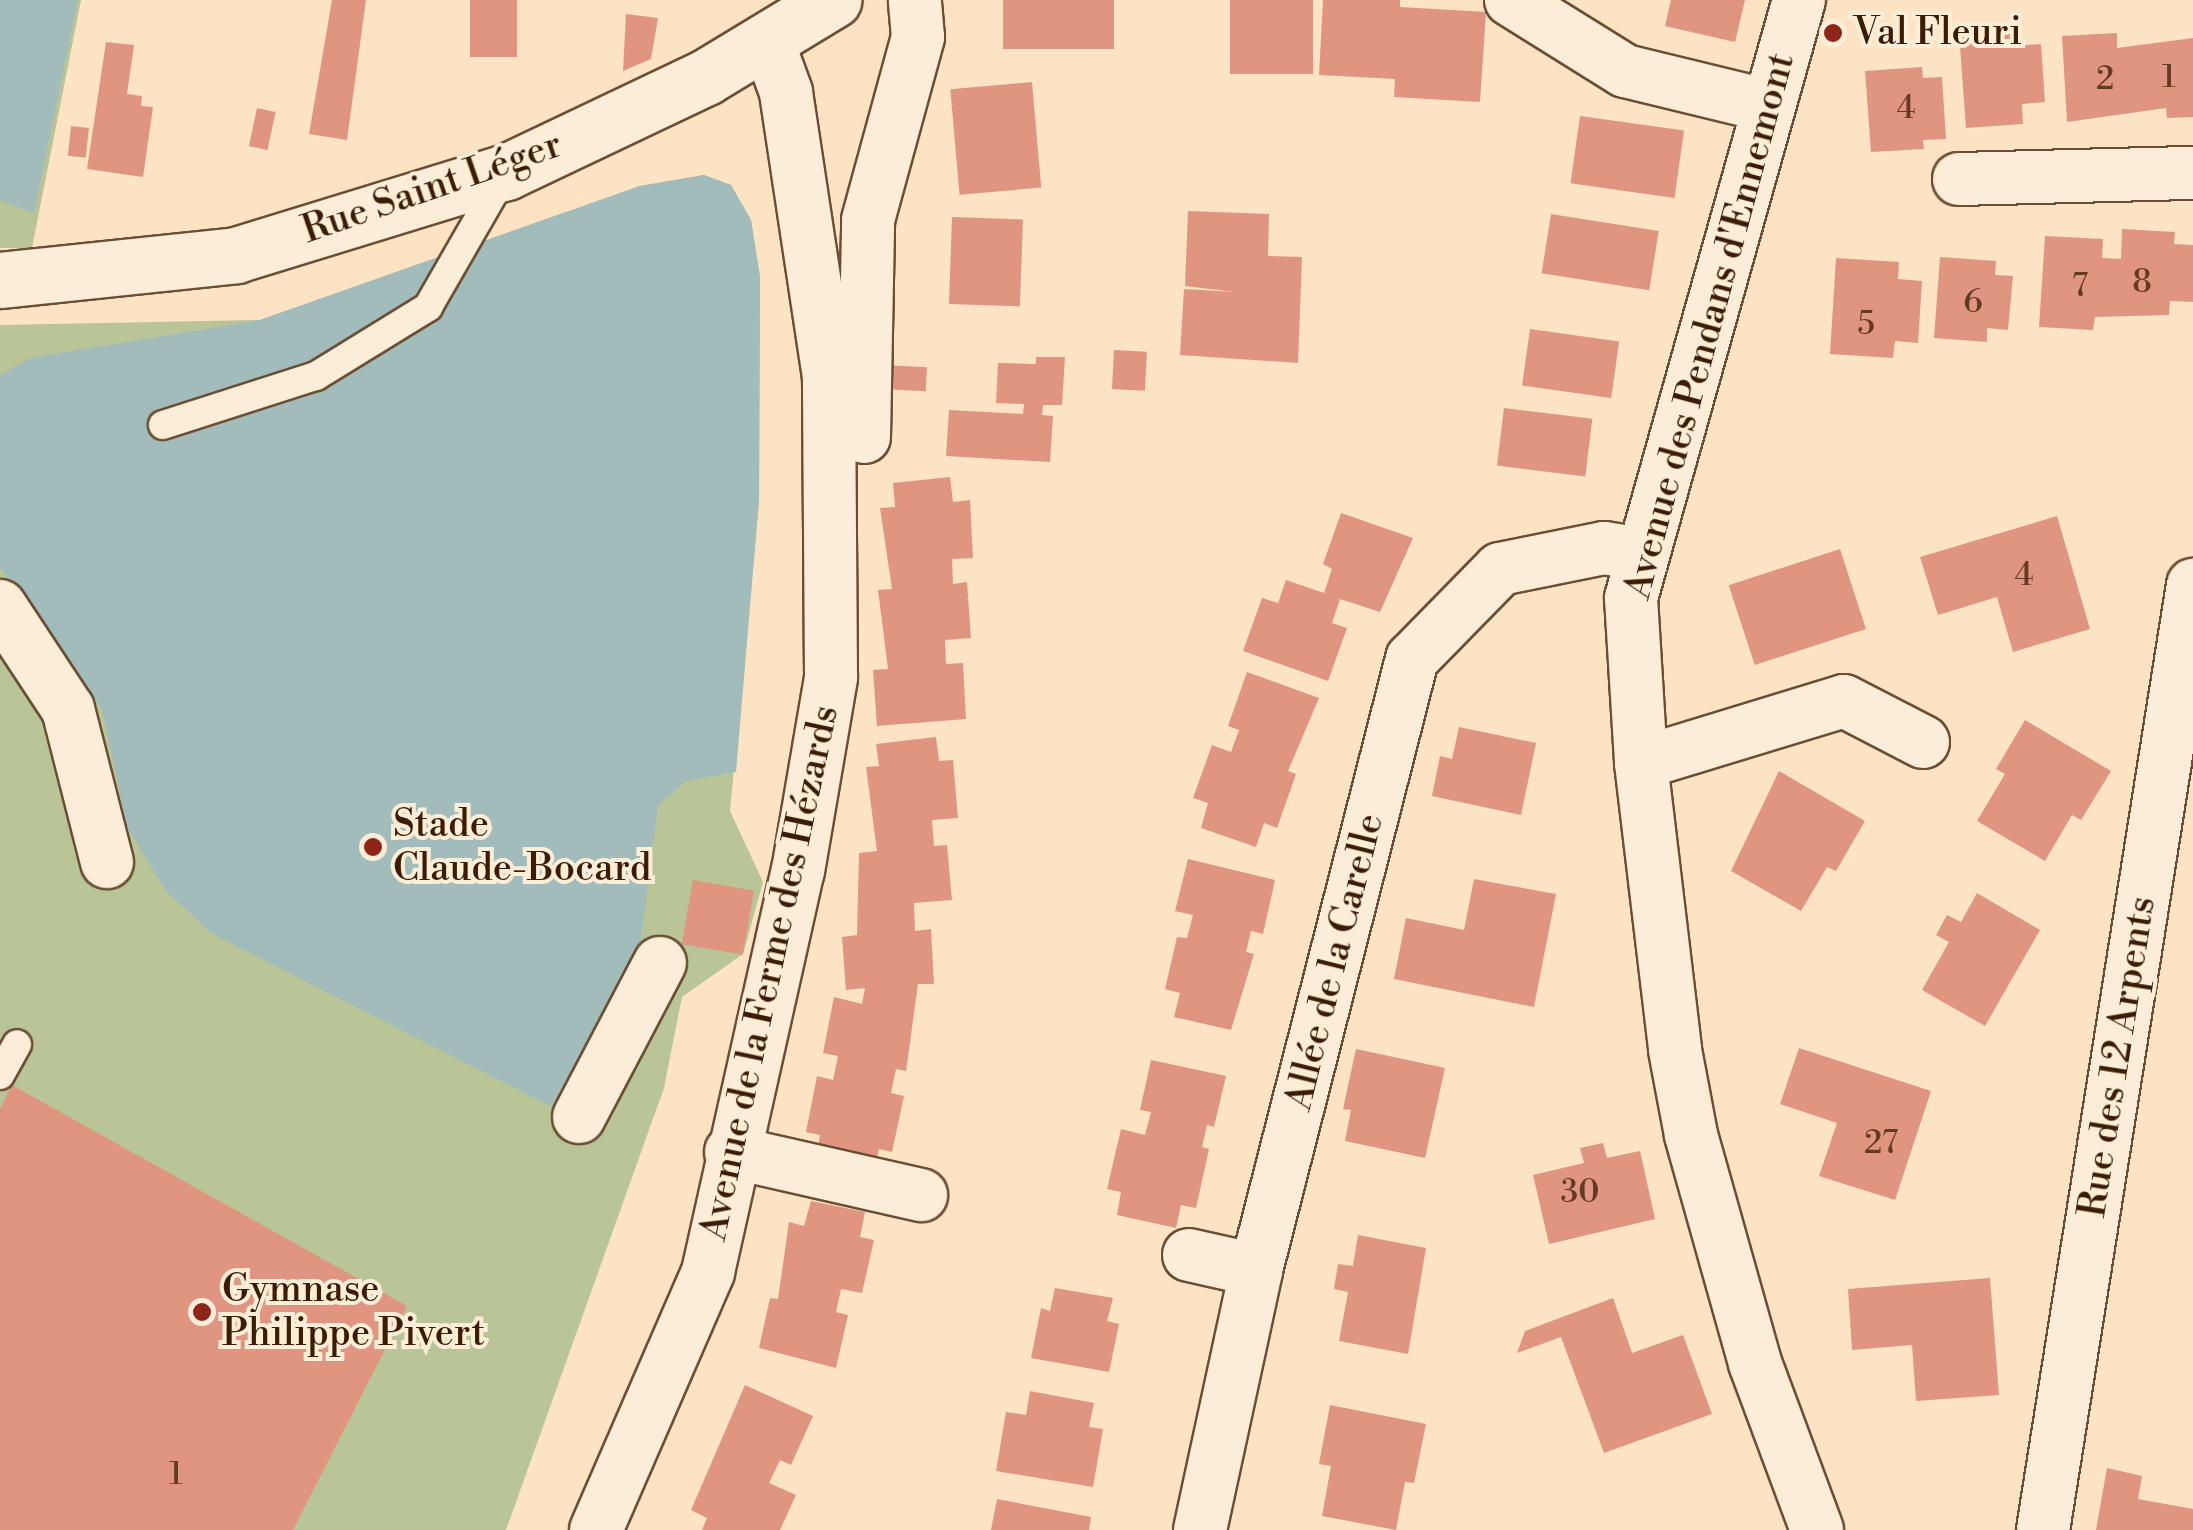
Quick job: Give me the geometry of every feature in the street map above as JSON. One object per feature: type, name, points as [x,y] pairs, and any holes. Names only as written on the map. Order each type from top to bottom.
[{"type":"street","name":"Rue Saint Léger","points":[[0,280],[236,255],[506,172],[706,77],[833,0]]},
{"type":"street","points":[[864,443],[868,220],[918,37],[915,0]]},
{"type":"street","points":[[1510,0],[1624,71],[1766,104]]},
{"type":"street","name":"Avenue des Pendans d'Ennemont","points":[[1799,0],[1766,104],[1631,598],[1641,763],[1674,1050],[1691,1135],[1755,1363],[1817,1530]]},
{"type":"street","name":"Avenue de la Ferme des Hézards","points":[[596,1530],[708,1272],[730,1152],[798,871],[832,677],[828,377],[786,92],[767,40]]},
{"type":"street","points":[[1959,180],[2193,172]]},
{"type":"street","name":"Allée de la Carelle","points":[[1200,1530],[1256,1270],[1412,659],[1500,568],[1604,548],[1642,554]]},
{"type":"street","name":"Rue des 12 Arpents","points":[[2043,1530],[2193,585]]},
{"type":"street","points":[[0,606],[68,708],[107,862]]},
{"type":"street","points":[[1641,763],[1844,702],[1923,742]]},
{"type":"street","points":[[579,1117],[660,964]]},
{"type":"street","points":[[730,1152],[921,1195]]},
{"type":"street","points":[[1188,1255],[1256,1270]]},
{"type":"lane","points":[[162,425],[316,376],[428,308],[506,172]]},
{"type":"lane","points":[[0,1075],[17,1044]]},
{"type":"green space","points":[[0,0],[81,0],[32,248],[0,248]]},
{"type":"green space","name":"Stade Claude-Bocard","points":[[704,175],[731,185],[751,220],[760,277],[759,501],[730,811],[763,882],[743,954],[682,997],[664,1088],[506,1530],[0,1530],[0,325],[260,320],[640,186]]},
{"type":"water","points":[[0,0],[78,0],[34,213],[0,200]]},
{"type":"water","points":[[704,175],[731,185],[751,220],[760,277],[759,501],[736,772],[686,781],[658,806],[639,955],[556,1109],[211,933],[166,891],[127,827],[102,709],[0,567],[0,375],[30,358],[260,320],[640,186]]},
{"type":"building","points":[[332,0],[366,0],[347,140],[309,134]]},
{"type":"building","points":[[470,0],[517,0],[517,57],[470,57]]},
{"type":"building","points":[[1003,0],[1114,0],[1114,49],[1003,49]]},
{"type":"building","points":[[1230,0],[1313,0],[1313,74],[1230,74]]},
{"type":"building","points":[[1323,0],[1400,0],[1400,7],[1486,12],[1480,102],[1394,97],[1395,79],[1319,75]]},
{"type":"building","points":[[1671,0],[1745,0],[1735,42],[1665,26]]},
{"type":"building","points":[[626,14],[658,18],[651,59],[623,71]]},
{"type":"building","points":[[2015,29],[2016,46],[2041,44],[2045,102],[2022,104],[2023,124],[1966,128],[1959,33]]},
{"type":"building","points":[[2117,33],[2117,48],[2193,38],[2193,117],[2167,118],[2166,108],[2067,122],[2062,36]]},
{"type":"building","points":[[106,42],[134,45],[127,94],[142,96],[141,106],[153,107],[143,177],[87,169]]},
{"type":"building","points":[[1922,67],[1923,78],[1942,77],[1946,139],[1923,140],[1924,149],[1871,152],[1865,71]]},
{"type":"building","points":[[1032,82],[1041,188],[960,195],[950,89]]},
{"type":"building","points":[[257,108],[276,112],[267,150],[249,146]]},
{"type":"building","points":[[1580,116],[1684,131],[1675,198],[1571,183]]},
{"type":"building","points":[[71,126],[89,128],[86,158],[68,156]]},
{"type":"building","points":[[1188,211],[1269,214],[1268,256],[1302,257],[1298,363],[1180,355],[1184,289],[1235,292],[1185,286]]},
{"type":"building","points":[[1551,214],[1659,231],[1649,290],[1542,273]]},
{"type":"building","points":[[952,217],[1023,219],[1020,306],[949,304]]},
{"type":"building","points":[[2122,229],[2175,232],[2174,244],[2193,245],[2193,302],[2170,301],[2169,315],[2095,317],[2093,330],[2039,327],[2045,236],[2103,239],[2102,258],[2121,259]]},
{"type":"building","points":[[1940,257],[1996,261],[1995,275],[2013,276],[2008,330],[1987,328],[1987,342],[1934,338]]},
{"type":"building","points":[[1836,258],[1899,262],[1898,279],[1922,281],[1918,343],[1895,341],[1893,358],[1830,354]]},
{"type":"building","points":[[1530,329],[1619,342],[1611,398],[1522,385]]},
{"type":"building","points":[[1114,350],[1147,352],[1145,391],[1112,389]]},
{"type":"building","points":[[1036,357],[1065,357],[1062,405],[1043,405],[1042,415],[1053,416],[1050,462],[946,456],[949,410],[1023,414],[1024,404],[996,403],[998,363],[1036,364]]},
{"type":"building","points":[[884,365],[927,367],[926,391],[883,389]]},
{"type":"building","points":[[1504,408],[1592,419],[1585,476],[1497,466]]},
{"type":"building","points":[[950,477],[953,502],[970,500],[973,558],[952,559],[953,584],[967,582],[971,638],[945,640],[946,664],[963,663],[966,719],[877,726],[873,670],[888,669],[878,590],[892,589],[880,508],[895,507],[893,483]]},
{"type":"building","points":[[1341,513],[1413,538],[1380,612],[1340,599],[1332,623],[1347,628],[1328,681],[1243,651],[1262,598],[1278,603],[1286,580],[1324,593],[1332,569],[1323,564]]},
{"type":"building","points":[[2057,516],[2090,629],[2013,652],[1997,597],[1938,615],[1920,557]]},
{"type":"building","points":[[1840,549],[1866,629],[1755,665],[1729,585]]},
{"type":"building","points":[[1247,672],[1319,698],[1288,771],[1296,774],[1277,828],[1264,823],[1256,847],[1201,828],[1208,803],[1193,798],[1212,745],[1231,752],[1239,730],[1228,726]]},
{"type":"building","points":[[2025,720],[2111,771],[2081,820],[2072,815],[2045,861],[1977,821],[2005,774],[1996,769]]},
{"type":"building","points":[[1459,727],[1536,743],[1521,815],[1432,796],[1440,756],[1452,759]]},
{"type":"building","points":[[936,737],[939,761],[953,760],[958,818],[932,820],[934,846],[947,845],[952,900],[914,903],[915,931],[931,929],[934,984],[918,984],[906,1071],[896,1069],[891,1093],[904,1096],[892,1152],[879,1149],[874,1171],[816,1160],[820,1135],[806,1132],[817,1076],[833,1080],[838,1056],[823,1053],[834,997],[862,1004],[865,988],[846,990],[842,937],[857,935],[859,853],[877,851],[866,767],[879,766],[876,744]]},
{"type":"building","points":[[1779,771],[1865,821],[1836,871],[1827,867],[1801,911],[1731,871]]},
{"type":"building","points":[[1188,859],[1275,880],[1263,934],[1251,931],[1246,952],[1254,954],[1231,1030],[1174,1017],[1180,993],[1165,989],[1177,937],[1187,938],[1193,915],[1175,911]]},
{"type":"building","points":[[1474,879],[1556,894],[1534,1007],[1394,979],[1406,918],[1464,930]]},
{"type":"building","points":[[693,880],[754,891],[743,955],[682,944]]},
{"type":"building","points":[[1977,893],[2040,930],[1985,1026],[1922,990],[1949,942],[1936,935],[1947,915],[1961,922]]},
{"type":"building","points":[[1799,1048],[1931,1091],[1895,1200],[1819,1176],[1837,1123],[1780,1104]]},
{"type":"building","points":[[1356,1049],[1445,1068],[1425,1158],[1345,1141],[1351,1110],[1343,1109]]},
{"type":"building","points":[[1151,1060],[1226,1076],[1214,1127],[1207,1125],[1202,1147],[1209,1149],[1196,1208],[1181,1205],[1176,1228],[1117,1215],[1121,1192],[1107,1189],[1121,1129],[1145,1135],[1151,1112],[1140,1110]]},
{"type":"building","name":"Gymnase Philippe Pivert","points":[[12,1085],[407,1306],[293,1530],[0,1530],[0,1109]]},
{"type":"building","points":[[1603,1143],[1607,1158],[1640,1151],[1655,1219],[1549,1244],[1533,1175],[1584,1163],[1580,1148]]},
{"type":"building","points":[[811,1201],[865,1212],[860,1237],[874,1240],[862,1293],[841,1289],[836,1312],[848,1315],[836,1368],[759,1348],[770,1298],[778,1299],[789,1222],[804,1226]]},
{"type":"building","points":[[1358,1235],[1426,1248],[1408,1354],[1339,1341],[1348,1292],[1334,1289],[1338,1264],[1353,1266]]},
{"type":"building","points":[[1990,1278],[1999,1395],[1916,1401],[1912,1345],[1852,1350],[1848,1289]]},
{"type":"building","points":[[1055,1288],[1113,1298],[1107,1321],[1119,1324],[1109,1372],[1031,1358],[1041,1308],[1050,1311]]},
{"type":"building","points":[[1613,1298],[1632,1353],[1683,1335],[1712,1414],[1604,1453],[1561,1337],[1517,1353],[1525,1331]]},
{"type":"building","points":[[745,1385],[813,1416],[791,1465],[780,1460],[769,1483],[796,1495],[780,1530],[702,1530],[707,1518],[691,1510]]},
{"type":"building","points":[[1030,1391],[1094,1403],[1089,1427],[1103,1429],[1093,1487],[996,1471],[1006,1412],[1026,1415]]},
{"type":"building","points":[[1330,1405],[1426,1424],[1414,1483],[1405,1482],[1396,1530],[1322,1516],[1331,1466],[1319,1464]]},
{"type":"building","points":[[2107,1468],[2142,1476],[2138,1499],[2193,1509],[2193,1530],[2096,1530]]},
{"type":"building","points":[[997,1499],[1091,1517],[1089,1530],[991,1530]]},
{"type":"place","name":"Val Fleuri","points":[[1833,33]]},
{"type":"place","name":"Stade Claude-Bocard","points":[[373,847]]},
{"type":"place","name":"Gymnase Philippe Pivert","points":[[202,1312]]}]
